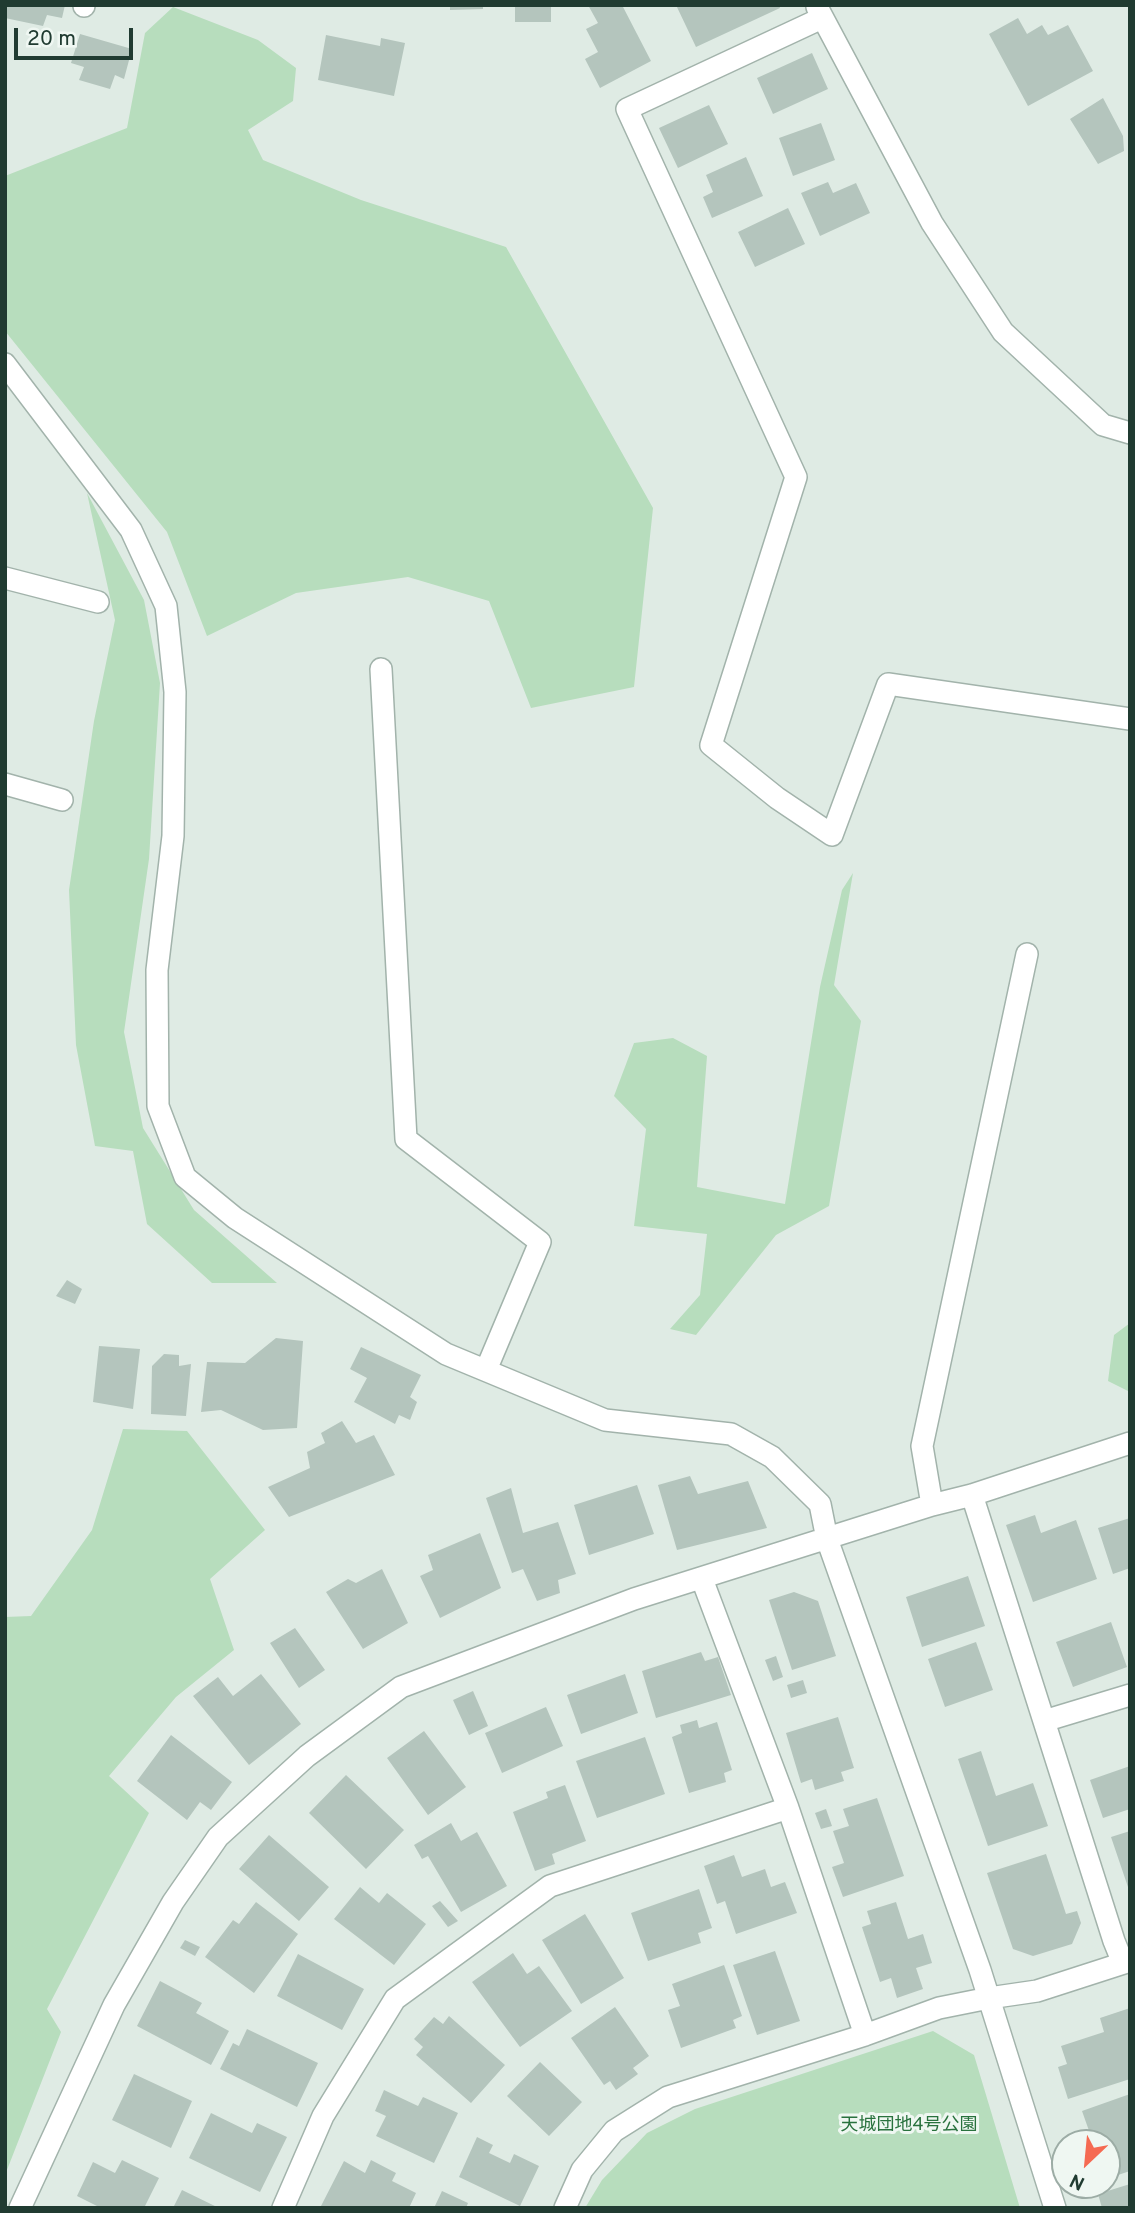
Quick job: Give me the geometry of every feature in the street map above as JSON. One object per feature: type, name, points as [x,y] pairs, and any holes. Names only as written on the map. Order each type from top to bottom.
[{"type":"street","points":[[1130,433],[1103,425],[1003,332],[932,223],[819,12],[627,109],[796,477],[712,745],[778,798],[832,835],[888,684],[1130,719]]},
{"type":"street","points":[[5,364],[131,530],[166,606],[175,692],[173,836],[157,970],[158,1106],[185,1177],[235,1218],[446,1354],[605,1420],[731,1434],[772,1457],[820,1504],[827,1539],[989,1997],[1055,2208]]},
{"type":"street","points":[[5,578],[98,603]]},
{"type":"street","points":[[381,669],[407,1139],[540,1242],[486,1370]]},
{"type":"street","points":[[5,784],[62,800]]},
{"type":"street","points":[[932,1505],[922,1446],[1027,954]]},
{"type":"street","points":[[20,2208],[114,2006],[173,1902],[218,1837],[307,1756],[401,1687],[634,1599],[932,1505],[972,1495],[1130,1443]]},
{"type":"street","points":[[565,2208],[582,2170],[614,2132],[668,2097],[865,2035],[939,2008],[989,1997],[1037,1991],[1126,1962],[1044,1721],[972,1495]]},
{"type":"street","points":[[702,1579],[788,1808],[865,2035]]},
{"type":"street","points":[[1044,1721],[1130,1695]]},
{"type":"street","points":[[284,2208],[323,2116],[395,1999],[550,1886],[788,1808]]},
{"type":"green space","points":[[173,7],[258,40],[296,68],[293,101],[248,130],[263,160],[361,200],[506,247],[653,508],[634,687],[531,708],[489,601],[408,577],[296,593],[207,636],[167,532],[5,331],[5,176],[127,128],[145,33]]},
{"type":"green space","points":[[87,493],[144,600],[160,683],[149,859],[124,1032],[143,1128],[194,1210],[277,1283],[212,1283],[147,1224],[133,1151],[95,1146],[76,1045],[69,890],[94,721],[115,620]]},
{"type":"green space","points":[[853,873],[834,985],[861,1021],[829,1206],[776,1235],[696,1335],[670,1329],[700,1295],[707,1234],[634,1226],[646,1129],[614,1096],[634,1043],[673,1038],[707,1056],[697,1187],[785,1204],[820,987],[842,890]]},
{"type":"green space","points":[[1130,1323],[1130,1392],[1108,1381],[1114,1335]]},
{"type":"green space","points":[[123,1429],[187,1431],[265,1530],[210,1579],[234,1650],[176,1697],[109,1776],[149,1813],[47,2009],[61,2032],[5,2175],[5,1617],[31,1616],[92,1530]]},
{"type":"green space","name":"天城団地4号公園","points":[[933,2031],[974,2055],[1020,2208],[585,2208],[602,2180],[647,2133],[695,2109]]},
{"type":"building","points":[[5,5],[65,5],[62,18],[47,15],[43,26],[5,18]]},
{"type":"building","points":[[450,5],[483,5],[483,9],[450,10]]},
{"type":"building","points":[[515,5],[551,5],[551,22],[515,22]]},
{"type":"building","points":[[588,5],[622,5],[651,61],[600,88],[585,59],[598,52],[586,29],[598,23]]},
{"type":"building","points":[[676,5],[779,5],[780,8],[696,47]]},
{"type":"building","points":[[1018,18],[1027,34],[1042,25],[1048,35],[1068,25],[1093,71],[1028,106],[989,34]]},
{"type":"building","points":[[80,34],[132,49],[124,79],[115,75],[110,89],[79,80],[84,67],[71,63]]},
{"type":"building","points":[[326,35],[380,46],[381,38],[405,43],[394,96],[318,80]]},
{"type":"building","points":[[812,53],[828,89],[773,114],[757,78]]},
{"type":"building","points":[[1103,98],[1123,136],[1124,151],[1098,164],[1070,119]]},
{"type":"building","points":[[709,105],[728,144],[678,168],[659,128]]},
{"type":"building","points":[[821,123],[835,160],[793,176],[779,138]]},
{"type":"building","points":[[746,157],[763,196],[712,218],[703,197],[713,192],[706,175]]},
{"type":"building","points":[[828,182],[833,193],[856,183],[870,213],[820,236],[801,193]]},
{"type":"building","points":[[788,208],[805,244],[755,267],[738,232]]},
{"type":"building","points":[[67,1280],[82,1289],[75,1304],[56,1296]]},
{"type":"building","points":[[276,1338],[303,1341],[297,1428],[263,1430],[221,1410],[201,1412],[207,1362],[245,1363]]},
{"type":"building","points":[[99,1346],[140,1349],[133,1409],[93,1402]]},
{"type":"building","points":[[361,1347],[421,1375],[410,1397],[417,1402],[410,1420],[399,1415],[395,1424],[354,1402],[367,1378],[350,1369]]},
{"type":"building","points":[[164,1354],[179,1355],[179,1366],[191,1364],[186,1416],[151,1414],[152,1366]]},
{"type":"building","points":[[342,1421],[356,1443],[374,1435],[395,1475],[289,1517],[268,1487],[310,1468],[307,1452],[325,1443],[321,1433]]},
{"type":"building","points":[[690,1476],[698,1494],[748,1481],[767,1528],[677,1550],[658,1485]]},
{"type":"building","points":[[637,1485],[654,1534],[589,1555],[574,1505]]},
{"type":"building","points":[[511,1488],[523,1533],[558,1522],[576,1574],[558,1580],[560,1593],[537,1601],[523,1569],[512,1573],[486,1498]]},
{"type":"building","points":[[1035,1515],[1041,1533],[1076,1520],[1097,1579],[1033,1602],[1006,1525]]},
{"type":"building","points":[[1130,1518],[1130,1568],[1113,1574],[1098,1528]]},
{"type":"building","points":[[480,1533],[501,1588],[440,1618],[420,1576],[433,1570],[428,1555]]},
{"type":"building","points":[[382,1569],[408,1623],[363,1649],[326,1592],[348,1579],[356,1583]]},
{"type":"building","points":[[968,1576],[985,1626],[922,1647],[906,1597]]},
{"type":"building","points":[[794,1592],[818,1601],[836,1656],[792,1670],[769,1600]]},
{"type":"building","points":[[1111,1622],[1127,1667],[1073,1687],[1056,1642]]},
{"type":"building","points":[[295,1628],[325,1670],[299,1688],[270,1643]]},
{"type":"building","points":[[976,1642],[993,1690],[945,1707],[928,1659]]},
{"type":"building","points":[[701,1652],[705,1661],[718,1657],[731,1695],[656,1718],[642,1671]]},
{"type":"building","points":[[776,1656],[783,1677],[773,1681],[765,1660]]},
{"type":"building","points":[[261,1674],[301,1724],[249,1765],[193,1696],[218,1677],[233,1696]]},
{"type":"building","points":[[625,1674],[638,1713],[581,1734],[567,1695]]},
{"type":"building","points":[[803,1680],[807,1693],[791,1698],[787,1685]]},
{"type":"building","points":[[473,1691],[488,1726],[469,1735],[453,1700]]},
{"type":"building","points":[[546,1707],[563,1746],[502,1773],[485,1733]]},
{"type":"building","points":[[838,1717],[854,1768],[841,1772],[844,1781],[815,1790],[812,1779],[801,1783],[786,1733]]},
{"type":"building","points":[[697,1720],[699,1728],[717,1722],[732,1770],[724,1773],[726,1782],[689,1793],[672,1737],[682,1733],[680,1725]]},
{"type":"building","points":[[424,1731],[466,1787],[428,1815],[387,1758]]},
{"type":"building","points":[[171,1735],[232,1782],[211,1810],[200,1802],[187,1820],[137,1781]]},
{"type":"building","points":[[645,1737],[665,1794],[597,1818],[576,1761]]},
{"type":"building","points":[[981,1751],[996,1796],[1033,1783],[1048,1826],[988,1846],[958,1759]]},
{"type":"building","points":[[1130,1766],[1130,1809],[1103,1818],[1090,1780]]},
{"type":"building","points":[[346,1775],[404,1830],[366,1869],[309,1813]]},
{"type":"building","points":[[565,1785],[586,1841],[552,1854],[555,1864],[535,1871],[513,1812],[548,1798],[546,1792]]},
{"type":"building","points":[[877,1798],[904,1876],[843,1897],[832,1867],[844,1863],[833,1831],[849,1826],[843,1809]]},
{"type":"building","points":[[826,1809],[832,1826],[821,1829],[815,1813]]},
{"type":"building","points":[[451,1823],[461,1841],[477,1832],[507,1886],[461,1912],[428,1856],[422,1859],[414,1845]]},
{"type":"building","points":[[1130,1831],[1130,1890],[1129,1890],[1111,1837]]},
{"type":"building","points":[[269,1835],[329,1887],[299,1921],[239,1869]]},
{"type":"building","points":[[1046,1854],[1066,1914],[1077,1911],[1081,1923],[1072,1944],[1033,1956],[1013,1949],[987,1873]]},
{"type":"building","points":[[734,1855],[742,1877],[765,1869],[771,1887],[785,1882],[797,1913],[736,1934],[725,1901],[717,1904],[704,1866]]},
{"type":"building","points":[[360,1887],[379,1903],[387,1893],[426,1924],[394,1965],[334,1919]]},
{"type":"building","points":[[699,1889],[712,1928],[698,1933],[701,1943],[648,1961],[631,1913]]},
{"type":"building","points":[[440,1901],[458,1921],[448,1927],[432,1906]]},
{"type":"building","points":[[256,1902],[298,1934],[254,1993],[205,1957],[233,1920],[239,1924]]},
{"type":"building","points":[[896,1902],[908,1939],[923,1934],[932,1963],[916,1968],[923,1989],[897,1998],[891,1978],[880,1982],[862,1927],[871,1924],[867,1911]]},
{"type":"building","points":[[585,1914],[624,1978],[581,2004],[542,1940]]},
{"type":"building","points":[[185,1940],[200,1947],[195,1956],[180,1948]]},
{"type":"building","points":[[775,1951],[800,2021],[757,2035],[733,1965]]},
{"type":"building","points":[[513,1953],[527,1974],[539,1966],[572,2011],[520,2047],[472,1982]]},
{"type":"building","points":[[298,1954],[364,1989],[342,2030],[277,1996]]},
{"type":"building","points":[[724,1965],[742,2016],[733,2020],[736,2028],[681,2048],[668,2010],[680,2006],[672,1984]]},
{"type":"building","points":[[160,1981],[202,2003],[196,2013],[229,2031],[211,2065],[137,2026]]},
{"type":"building","points":[[615,2007],[649,2056],[633,2068],[638,2074],[616,2090],[610,2081],[604,2085],[571,2038]]},
{"type":"building","points":[[1130,2008],[1130,2079],[1068,2099],[1058,2067],[1067,2064],[1061,2046],[1104,2032],[1100,2018]]},
{"type":"building","points":[[449,2016],[505,2065],[471,2103],[416,2055],[423,2047],[414,2039],[434,2017],[443,2024]]},
{"type":"building","points":[[247,2029],[318,2063],[297,2107],[220,2069],[233,2043],[239,2046]]},
{"type":"building","points":[[540,2062],[582,2102],[549,2136],[507,2096]]},
{"type":"building","points":[[134,2074],[192,2101],[171,2148],[112,2120]]},
{"type":"building","points":[[384,2090],[418,2106],[423,2097],[458,2113],[434,2163],[376,2136],[386,2116],[375,2111]]},
{"type":"building","points":[[1130,2094],[1130,2171],[1121,2174],[1121,2129],[1088,2129],[1082,2111]]},
{"type":"building","points":[[211,2113],[252,2133],[257,2123],[287,2137],[260,2192],[189,2158]]},
{"type":"building","points":[[477,2137],[493,2145],[489,2153],[510,2163],[514,2154],[539,2166],[520,2206],[459,2177]]},
{"type":"building","points":[[122,2160],[159,2178],[144,2208],[101,2208],[77,2196],[93,2162],[115,2173]]},
{"type":"building","points":[[371,2160],[396,2173],[392,2181],[416,2193],[409,2208],[321,2206],[344,2161],[365,2173]]},
{"type":"building","points":[[1130,2184],[1130,2208],[1102,2208],[1099,2199],[1121,2199],[1121,2187]]},
{"type":"building","points":[[182,2190],[219,2208],[173,2208]]},
{"type":"building","points":[[442,2191],[468,2203],[466,2208],[434,2208]]}]
